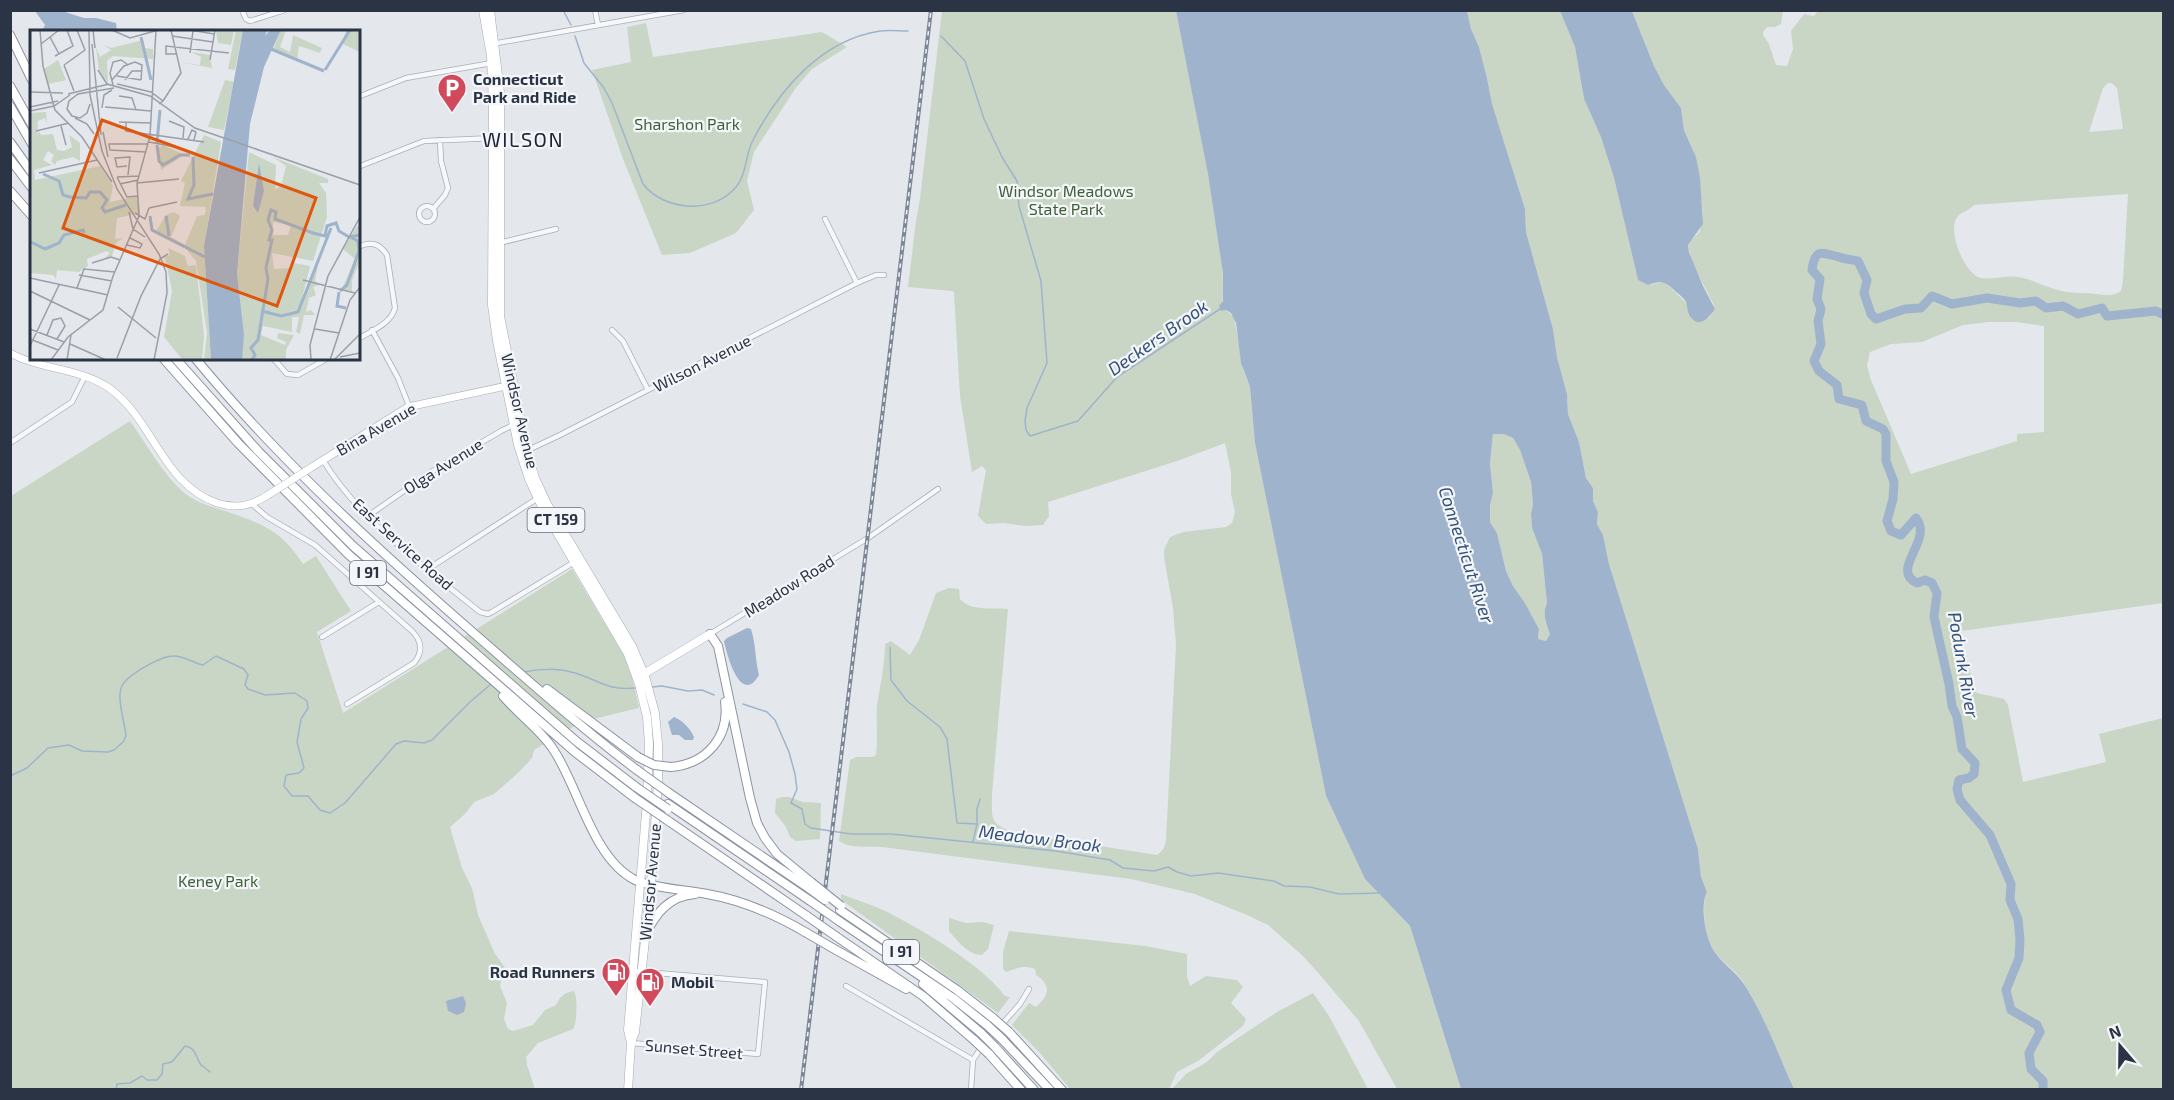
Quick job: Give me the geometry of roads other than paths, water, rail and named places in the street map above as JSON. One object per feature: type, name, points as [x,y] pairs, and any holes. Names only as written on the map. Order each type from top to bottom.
[{"type":"highway","points":[[10,35],[30,76]]},
{"type":"highway","points":[[10,86],[30,121]]},
{"type":"highway","points":[[10,106],[30,141]]},
{"type":"highway","points":[[10,141],[15,157],[30,185]]},
{"type":"highway","points":[[15,157],[30,171]]},
{"type":"highway","points":[[10,191],[30,214]]},
{"type":"highway","name":"I 91","points":[[165,360],[224,428],[312,520],[509,698],[635,798],[923,996],[977,1036],[992,1050],[1021,1089]]},
{"type":"highway","points":[[177,360],[248,440],[320,515],[376,567],[486,659]]},
{"type":"highway","points":[[185,360],[240,424],[326,513],[526,694],[636,784],[668,807],[839,924],[990,1022],[1062,1089]]},
{"type":"highway","name":"I 91","points":[[197,360],[220,389],[347,521],[500,656],[544,690],[590,733],[669,793],[810,886],[853,919],[957,990],[990,1022]]},
{"type":"highway","points":[[203,360],[220,389]]},
{"type":"highway","points":[[544,690],[638,757],[654,765],[671,767],[690,763],[704,755],[718,741],[723,728],[726,704],[710,634]]},
{"type":"highway","points":[[710,634],[718,646],[757,823],[777,854],[810,886]]},
{"type":"highway","points":[[509,698],[554,750],[595,833],[611,860],[627,875],[641,883],[714,895],[760,909],[899,986],[923,996]]},
{"type":"highway","points":[[641,935],[659,912],[672,901],[688,895],[714,895]]},
{"type":"highway","points":[[839,924],[933,992],[977,1036]]},
{"type":"highway","points":[[1006,1035],[1050,1089]]},
{"type":"highway","points":[[992,1050],[1034,1089]]},
{"type":"main road","name":"Windsor Avenue","points":[[483,10],[492,44]]},
{"type":"main road","name":"Windsor Avenue","points":[[490,10],[497,138],[499,243],[495,271]]},
{"type":"main road","name":"Windsor Avenue","points":[[497,138],[495,271],[510,386],[523,451],[540,496],[555,525],[614,622],[632,646],[657,728],[659,760],[651,885],[641,935],[628,1030],[631,1043]]},
{"type":"main road","name":"Meadow Road","points":[[643,683],[710,634]]},
{"type":"main road","name":"Windsor Avenue","points":[[641,935],[641,883],[649,744],[643,683]]},
{"type":"main road","name":"CT 159","points":[[628,1089],[631,1043]]},
{"type":"street","points":[[242,10],[248,20],[252,21],[285,10]]},
{"type":"street","points":[[595,10],[598,25]]},
{"type":"street","points":[[492,44],[684,10]]},
{"type":"street","points":[[360,96],[406,78],[494,63]]},
{"type":"street","points":[[360,166],[418,142],[497,138]]},
{"type":"street","points":[[433,209],[446,195],[448,188],[441,161],[440,140]]},
{"type":"street","points":[[825,219],[857,283]]},
{"type":"street","points":[[499,243],[556,229]]},
{"type":"street","points":[[360,246],[367,243],[376,244],[387,255],[395,308],[388,321],[360,338]]},
{"type":"street","name":"Wilson Avenue","points":[[523,451],[857,283],[876,275],[884,275]]},
{"type":"street","points":[[372,330],[398,378],[409,406]]},
{"type":"street","points":[[612,330],[623,341],[648,390]]},
{"type":"street","points":[[10,353],[29,362],[85,376],[104,385],[122,399],[175,474],[189,487],[202,496],[222,504],[236,507],[252,504],[267,517],[315,545],[416,635],[420,647],[419,656],[414,663],[347,704]]},
{"type":"street","points":[[275,360],[287,374],[298,375],[324,360]]},
{"type":"street","points":[[10,443],[72,402],[85,376]]},
{"type":"street","name":"Bina Avenue","points":[[252,504],[409,406],[510,386]]},
{"type":"street","name":"Olga Avenue","points":[[368,516],[431,472],[517,424]]},
{"type":"street","name":"East Service Road","points":[[323,460],[343,489],[368,516],[480,612],[488,614],[492,612],[577,561]]},
{"type":"street","name":"Meadow Road","points":[[710,634],[871,535],[938,489]]},
{"type":"street","points":[[428,569],[540,496]]},
{"type":"street","points":[[322,637],[379,602]]},
{"type":"street","name":"Sunset Street","points":[[631,1043],[758,1054],[765,982],[637,972]]},
{"type":"street","points":[[846,986],[973,1060]]},
{"type":"street","points":[[971,1089],[973,1060],[978,1051],[1019,1006],[1029,989]]},
{"type":"water","points":[[35,11],[62,11],[84,18],[96,18],[116,23],[117,30],[44,30],[45,25]]},
{"type":"water","name":"Connecticut River","points":[[1176,11],[1467,11],[1471,29],[1479,47],[1492,104],[1525,209],[1526,232],[1553,329],[1557,357],[1567,394],[1568,414],[1579,442],[1586,478],[1593,488],[1593,501],[1598,512],[1597,524],[1603,535],[1609,564],[1698,849],[1701,877],[1707,892],[1704,911],[1709,940],[1714,951],[1740,979],[1752,997],[1794,1089],[1461,1089],[1410,926],[1365,879],[1326,796],[1255,443],[1250,387],[1241,363],[1236,323],[1231,313],[1226,310],[1221,311],[1219,306],[1223,301],[1223,273],[1208,174]],"holes":[[[1493,434],[1504,434],[1513,438],[1520,450],[1531,482],[1532,528],[1542,554],[1547,603],[1545,615],[1550,634],[1546,641],[1538,639],[1539,629],[1513,586],[1506,571],[1497,533],[1490,522],[1493,493],[1490,463]]]},
{"type":"water","points":[[1560,11],[1632,11],[1654,66],[1664,85],[1681,108],[1684,130],[1696,157],[1700,178],[1703,224],[1688,245],[1689,252],[1715,309],[1704,321],[1693,320],[1684,299],[1666,284],[1660,282],[1648,285],[1638,280],[1614,178],[1601,137],[1584,99],[1575,47]]},
{"type":"water","points":[[747,628],[751,629],[753,635],[759,675],[752,683],[746,685],[741,682],[732,667],[724,641]]},
{"type":"water","points":[[674,717],[688,728],[694,737],[693,740],[685,740],[679,735],[672,735],[668,722]]},
{"type":"water","points":[[463,996],[466,1003],[464,1012],[457,1015],[448,1011],[446,1001]]},
{"type":"waterway","name":"Deckers Brook","points":[[563,10],[571,25]]},
{"type":"waterway","name":"Deckers Brook","points":[[575,36],[584,63],[604,88],[612,103],[643,184],[663,200],[689,206],[715,202],[736,187],[740,182],[750,146],[764,121],[789,86],[821,56],[859,36],[880,31],[908,31]]},
{"type":"waterway","name":"Deckers Brook","points":[[941,36],[965,61],[984,119],[1002,157],[1017,181],[1019,206],[1041,281],[1047,363],[1027,408],[1025,421],[1026,430],[1030,436],[1078,421],[1117,377],[1220,309]]},
{"type":"waterway","name":"Podunk River","points":[[2043,1090],[2043,1081],[2031,1069],[2029,1053],[2040,1032],[2037,1025],[2011,1010],[2006,990],[2019,958],[2020,940],[2018,919],[2010,900],[2011,884],[1990,835],[1960,800],[1957,789],[1959,780],[1969,778],[1974,774],[1975,763],[1962,749],[1957,717],[1952,706],[1934,617],[1937,593],[1932,583],[1925,580],[1917,583],[1910,577],[1908,570],[1920,536],[1920,527],[1916,518],[1901,535],[1891,531],[1887,521],[1893,499],[1894,482],[1886,461],[1886,434],[1883,429],[1866,421],[1862,405],[1839,399],[1837,385],[1819,371],[1814,361],[1821,344],[1818,321],[1821,309],[1817,299],[1820,279],[1812,270],[1813,263],[1820,253],[1858,261],[1867,280],[1864,293],[1871,314],[1876,319],[1905,309],[1921,308],[1932,296],[1952,304],[1987,298],[2020,303],[2036,301],[2046,308],[2063,306],[2078,314],[2102,308],[2107,316],[2156,311],[2164,315]]},
{"type":"waterway","points":[[890,647],[891,680],[907,701],[940,727],[947,739],[957,823],[977,824],[973,842]]},
{"type":"waterway","name":"Meadow Brook","points":[[10,776],[27,768],[48,748],[69,745],[82,751],[108,752],[114,750],[126,736],[120,691],[130,677],[145,667],[168,657],[180,657],[203,665],[216,656],[244,669],[248,675],[245,685],[248,689],[265,695],[295,693],[307,701],[308,708],[301,719],[297,742],[304,768],[299,773],[286,775],[284,786],[292,796],[308,796],[320,810],[330,813],[345,803],[396,744],[404,741],[424,743],[432,740],[491,684]]},
{"type":"waterway","name":"Meadow Brook","points":[[524,672],[547,669],[566,671],[616,688],[635,688]]},
{"type":"waterway","name":"Meadow Brook","points":[[652,687],[662,686],[688,691],[702,690],[714,695]]},
{"type":"waterway","name":"Meadow Brook","points":[[743,704],[767,712],[775,720],[789,752],[795,774],[797,789],[791,803],[802,809],[805,824],[811,828],[851,834],[891,834],[1056,851],[1110,860],[1123,868],[1154,871],[1168,867],[1191,876],[1218,873],[1274,881],[1284,886],[1310,887],[1339,894],[1379,893]]},
{"type":"waterway","points":[[977,824],[980,799]]},
{"type":"waterway","points":[[116,1090],[117,1084],[130,1083],[142,1076],[147,1080],[157,1080],[162,1074],[163,1064],[172,1062],[185,1046],[194,1051],[201,1065],[210,1072]]},
{"type":"railway","points":[[801,1090],[931,10]]},
{"type":"place","name":"Connecticut Park and Ride","points":[[452,114]]},
{"type":"place","name":"Road Runners","points":[[616,998]]},
{"type":"place","name":"Mobil","points":[[650,1008]]},
{"type":"district","name":"WILSON","points":[[523,140]]},
{"type":"park label","name":"Sharshon Park","points":[[687,124]]},
{"type":"park label","name":"Windsor Meadows State Park","points":[[1066,200]]},
{"type":"park label","name":"Keney Park","points":[[218,881]]}]
